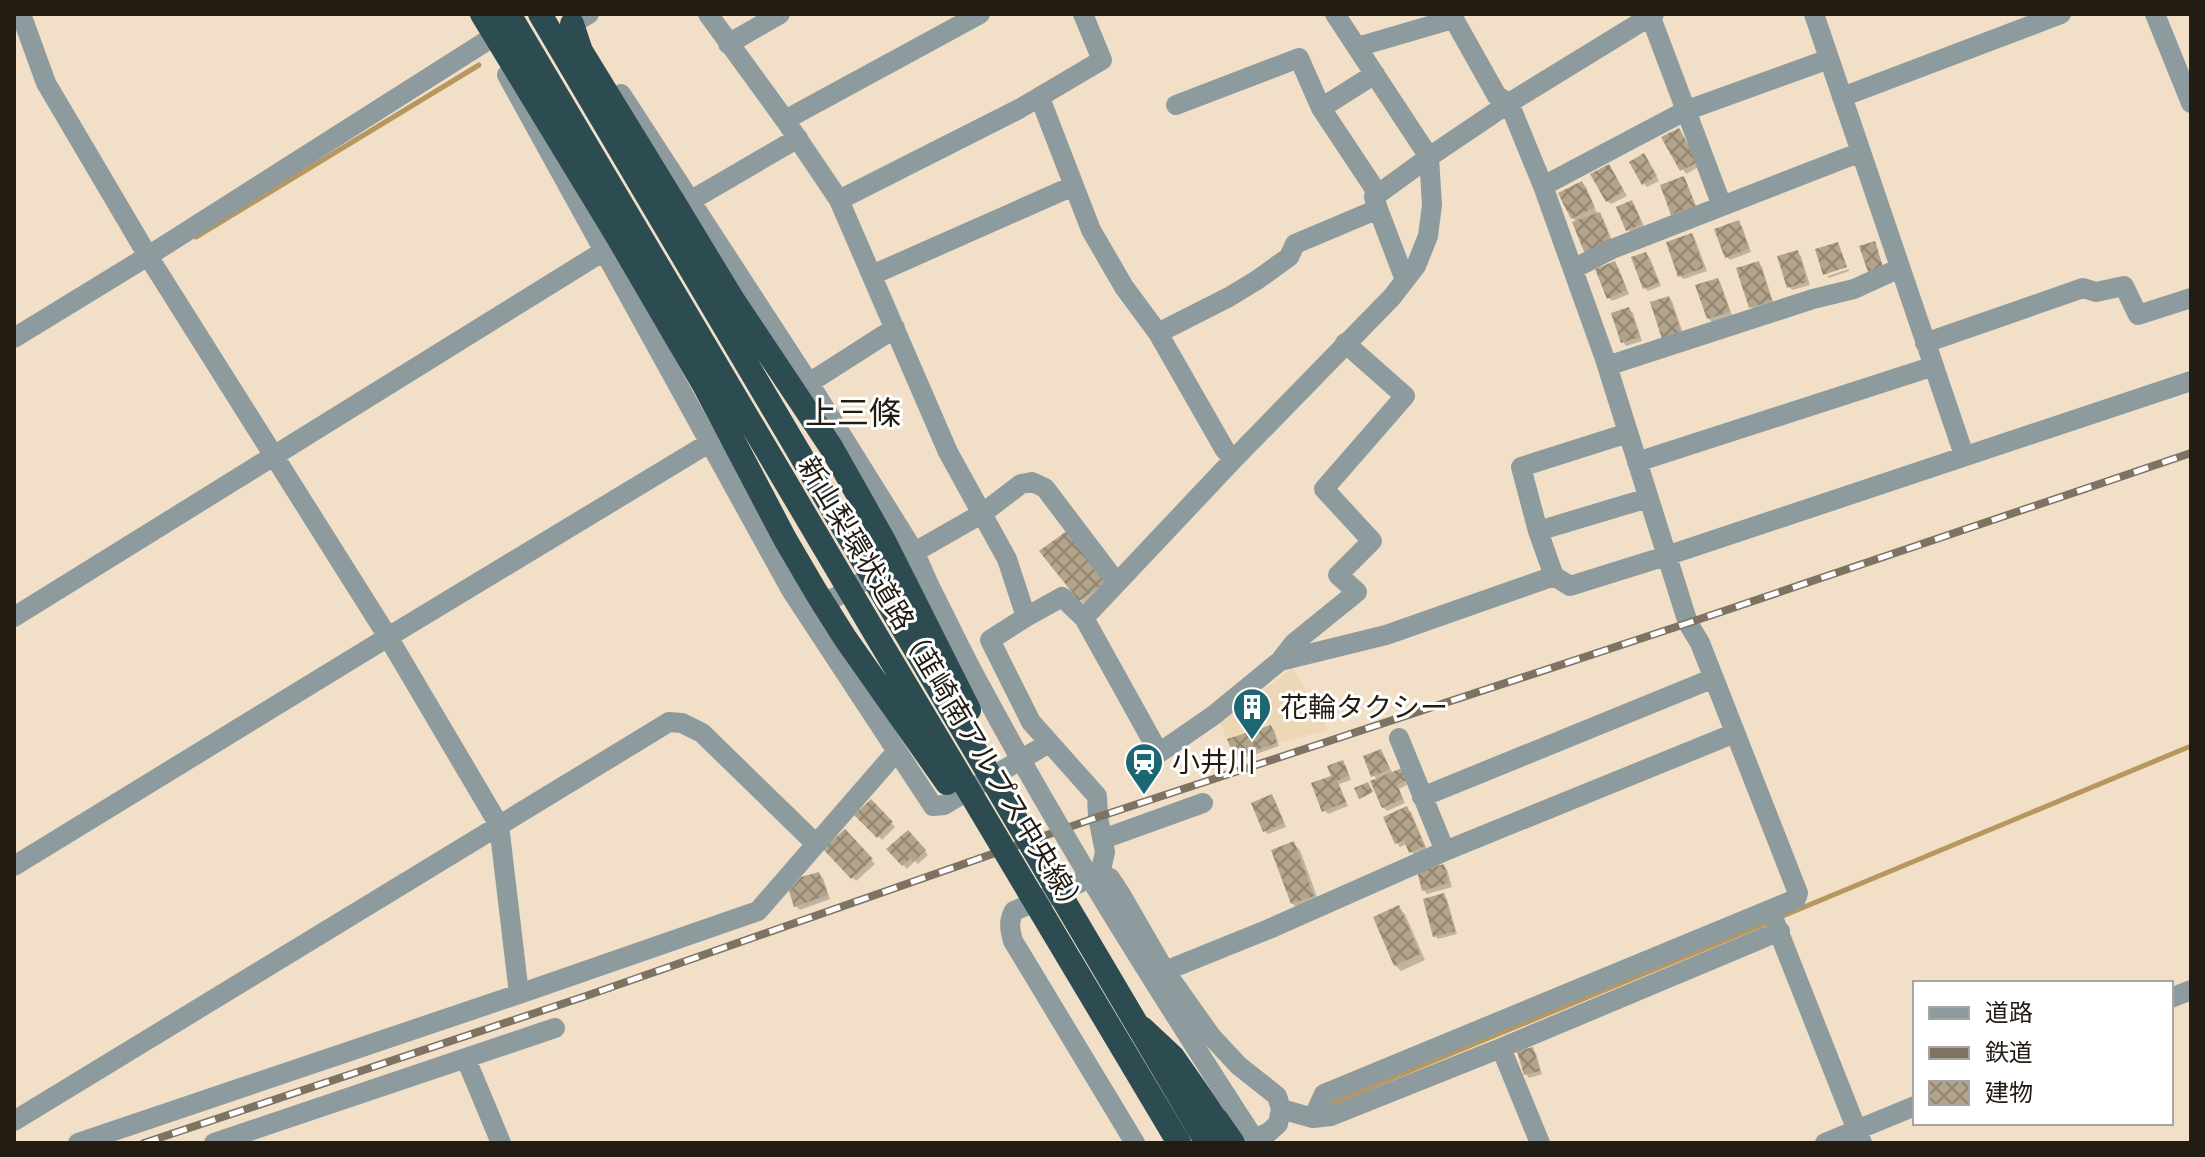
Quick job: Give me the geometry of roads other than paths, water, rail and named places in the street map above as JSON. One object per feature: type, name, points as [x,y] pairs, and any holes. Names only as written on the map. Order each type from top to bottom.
[{"type":"highway","name":"新山梨環状道路（韮崎南アルプス中央線）","points":[[540,14],[1207,1143]]},
{"type":"highway","points":[[575,17],[581,51],[681,201],[733,300],[831,447],[884,541],[1087,938]]},
{"type":"highway","name":"新山梨環状道路（韮崎南アルプス中央線）","points":[[489,22],[876,635],[1179,1143]]},
{"type":"highway","points":[[489,22],[513,75],[610,243],[704,385],[816,592],[845,638],[1064,948]]},
{"type":"highway","points":[[1137,1023],[1173,1057],[1248,1142]]},
{"type":"highway","points":[[1136,1070],[1164,1143]]},
{"type":"street","points":[[21,14],[46,83],[152,262],[388,637],[499,825],[519,994]]},
{"type":"street","points":[[708,14],[839,200],[948,452],[1007,559],[1026,617]]},
{"type":"street","points":[[728,44],[780,14]]},
{"type":"street","points":[[785,120],[980,14]]},
{"type":"street","points":[[839,200],[1040,98],[1102,60],[1083,14]]},
{"type":"street","points":[[1084,618],[1392,297],[1416,266],[1428,236],[1432,205],[1429,157],[1335,14]]},
{"type":"street","points":[[1814,14],[1964,455]]},
{"type":"street","points":[[1842,97],[2061,14]]},
{"type":"street","points":[[2155,14],[2185,74],[2191,103]]},
{"type":"street","points":[[1158,333],[1257,280],[1289,257],[1295,244],[1378,202],[1429,157],[1509,103],[1652,15],[1722,206]]},
{"type":"street","points":[[1313,1118],[1324,1094],[1796,899],[1798,893],[1700,643],[1688,623],[1607,366],[1543,186],[1509,103],[1497,96],[1452,16],[1357,47]]},
{"type":"street","points":[[14,338],[152,262],[489,22]]},
{"type":"street","points":[[1176,105],[1299,58],[1321,108],[1378,202],[1405,280]]},
{"type":"street","points":[[1543,186],[1685,111],[1829,59]]},
{"type":"street","points":[[1321,108],[1375,74]]},
{"type":"street","points":[[1040,98],[1091,230],[1124,287],[1158,333],[1225,450],[1234,459]]},
{"type":"street","points":[[798,138],[681,201],[809,383],[915,553],[981,688],[1030,773],[1157,988],[1231,1103],[1248,1142],[1275,1128],[1281,1117],[1280,1102],[1271,1090],[1239,1066],[1211,1036],[1165,971],[1110,878],[1100,874],[1014,911],[1010,917],[1010,930],[1013,941],[1135,1143]]},
{"type":"street","points":[[1573,269],[1612,249],[1861,152]]},
{"type":"street","points":[[872,275],[1073,186]]},
{"type":"street","points":[[14,617],[610,243],[709,443],[806,614],[933,806],[944,805],[1049,743]]},
{"type":"street","points":[[1607,366],[1813,299],[1854,289],[1900,268]]},
{"type":"street","points":[[1925,343],[2083,288],[2096,292],[2124,286],[2138,315],[2191,298]]},
{"type":"street","points":[[809,383],[895,328]]},
{"type":"street","points":[[1100,874],[1105,852],[1097,796],[1031,722],[990,640],[1062,597],[1084,618],[1159,753],[1214,715],[1280,661],[1294,643],[1357,592],[1338,575],[1372,541],[1324,489],[1405,396],[1345,343]]},
{"type":"street","points":[[1637,462],[1934,366]]},
{"type":"street","points":[[1628,433],[1521,467],[1554,576],[1570,586],[2191,381]]},
{"type":"street","points":[[14,866],[709,443]]},
{"type":"street","points":[[806,614],[983,513],[1021,484],[1032,482],[1045,488],[1117,583]]},
{"type":"street","points":[[1538,531],[1648,498]]},
{"type":"street","points":[[1280,661],[1386,635],[1554,576]]},
{"type":"street","points":[[1422,797],[1714,678]]},
{"type":"street","points":[[14,1121],[669,722],[682,723],[702,733],[816,844]]},
{"type":"street","points":[[1165,971],[1445,851],[1735,733]]},
{"type":"street","points":[[1399,738],[1445,851]]},
{"type":"street","points":[[78,1143],[758,911],[896,752]]},
{"type":"street","points":[[1103,839],[1203,803]]},
{"type":"street","points":[[1769,910],[1780,931],[1859,1136]]},
{"type":"street","points":[[1281,1109],[1313,1118],[1331,1116],[1780,931]]},
{"type":"street","points":[[214,1143],[555,1028]]},
{"type":"street","points":[[1501,1048],[1540,1143]]},
{"type":"street","points":[[466,1059],[501,1143]]},
{"type":"street","points":[[1825,1143],[1859,1136],[1913,1107]]},
{"type":"waterway","points":[[196,237],[479,65]]},
{"type":"waterway","points":[[1778,918],[2191,746]]},
{"type":"waterway","points":[[1327,1105],[1769,922]]},
{"type":"railway","points":[[144,1143],[583,997],[1098,817],[2191,453]]},
{"type":"place","name":"花輪タクシー","points":[[1252,741]]},
{"type":"place","name":"小井川","points":[[1144,796]]},
{"type":"district","name":"上三條","points":[[853,413]]}]
